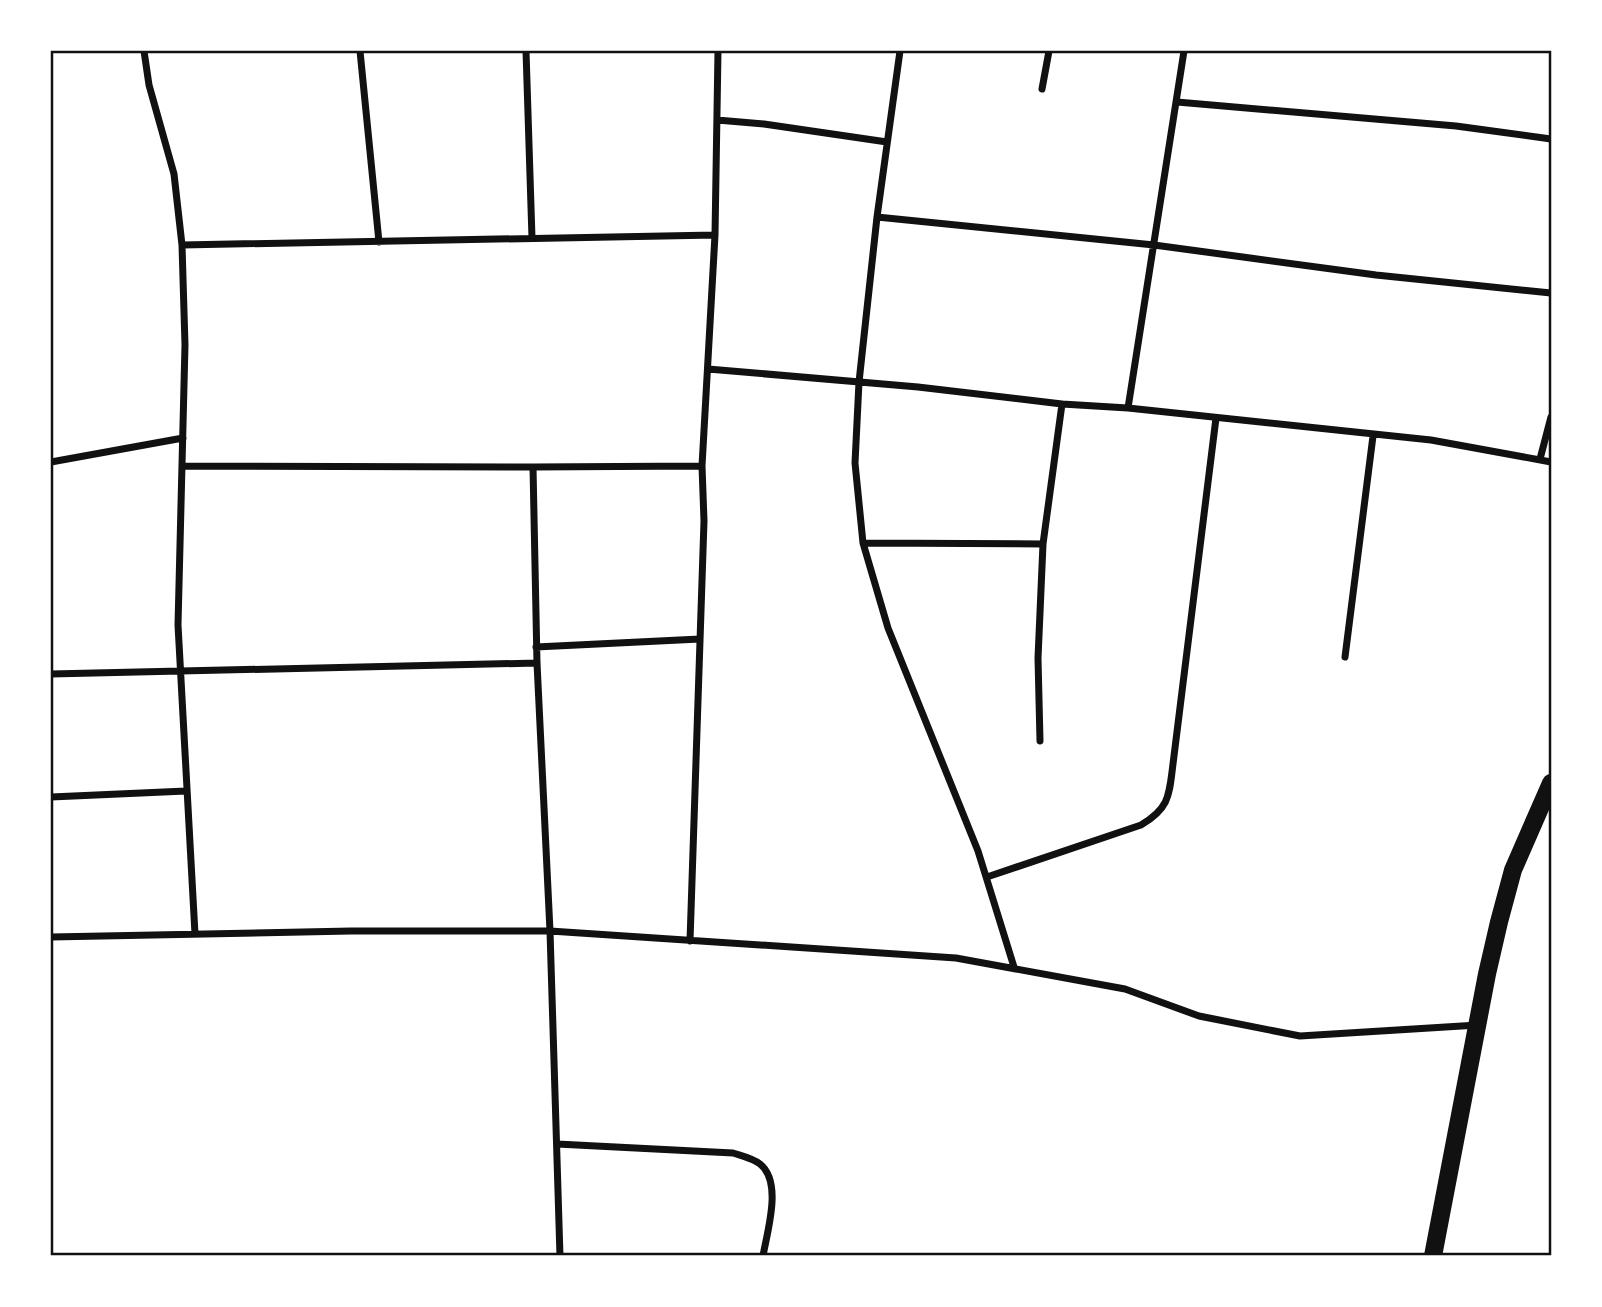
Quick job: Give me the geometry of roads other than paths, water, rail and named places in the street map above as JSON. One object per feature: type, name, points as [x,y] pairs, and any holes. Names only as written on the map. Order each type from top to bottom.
[{"type":"main road","points":[[1433,1256],[1487,974],[1513,870],[1551,783]]},
{"type":"street","points":[[144,51],[149,85],[174,174],[182,246],[185,345],[178,625],[195,934]]},
{"type":"street","points":[[360,51],[379,242]]},
{"type":"street","points":[[526,51],[532,239]]},
{"type":"street","points":[[690,941],[704,521],[702,466],[715,235],[718,51]]},
{"type":"street","points":[[900,51],[877,216],[859,382],[855,463],[863,543],[888,628],[987,877],[1014,967]]},
{"type":"street","points":[[1042,89],[1049,51]]},
{"type":"street","points":[[1128,408],[1184,51]]},
{"type":"street","points":[[1177,102],[1456,126],[1551,139]]},
{"type":"street","points":[[717,120],[887,142]]},
{"type":"street","points":[[877,216],[1154,245],[1376,275],[1551,293]]},
{"type":"street","points":[[182,246],[715,235]]},
{"type":"street","points":[[708,369],[1062,404],[1128,408],[1431,440],[1551,462]]},
{"type":"street","points":[[1040,741],[1038,658],[1043,544],[1062,404]]},
{"type":"street","points":[[1540,459],[1551,417]]},
{"type":"street","points":[[987,877],[1141,825],[1166,806],[1171,784],[1216,418]]},
{"type":"street","points":[[1345,657],[1374,436]]},
{"type":"street","points":[[51,462],[183,438]]},
{"type":"street","points":[[182,466],[702,466]]},
{"type":"street","points":[[533,467],[536,647],[550,932],[560,1256]]},
{"type":"street","points":[[863,543],[1043,544]]},
{"type":"street","points":[[536,647],[700,639]]},
{"type":"street","points":[[51,674],[537,663]]},
{"type":"street","points":[[51,797],[186,791]]},
{"type":"street","points":[[51,937],[550,932],[956,958],[1125,989],[1199,1016],[1300,1036],[1478,1025]]},
{"type":"street","points":[[557,1144],[733,1153],[762,1165],[770,1178],[773,1195],[763,1256]]}]
